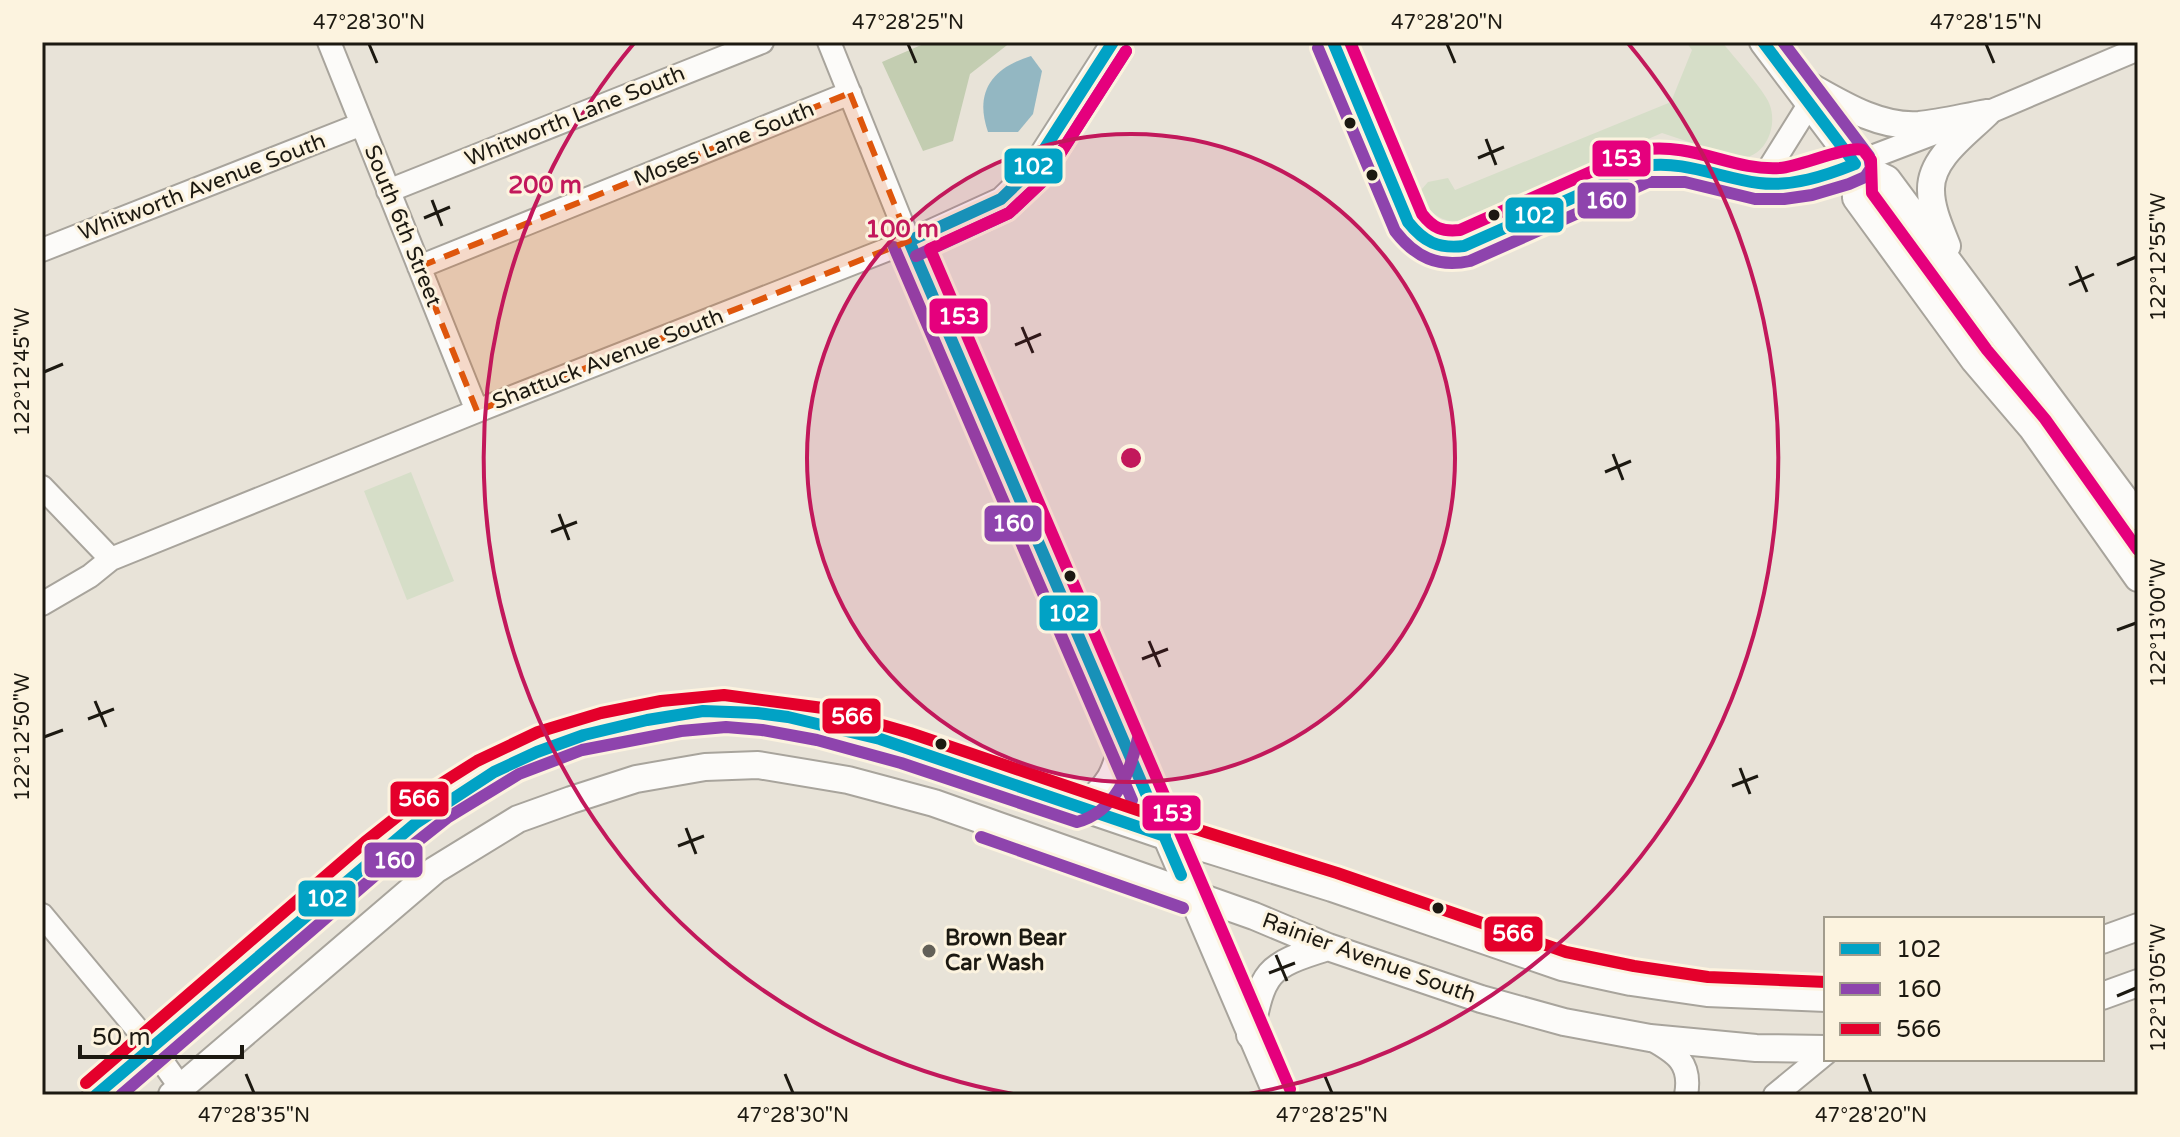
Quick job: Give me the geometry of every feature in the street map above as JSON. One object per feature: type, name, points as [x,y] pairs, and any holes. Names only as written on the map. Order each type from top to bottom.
[{"type":"main road","points":[[1763,42],[1855,164],[1887,179],[2138,517]]},
{"type":"main road","points":[[1788,74],[1845,106],[1886,121],[1918,125],[1987,113]]},
{"type":"main road","points":[[1958,275],[1934,209],[1931,184],[1942,158],[1987,113]]},
{"type":"main road","points":[[1855,164],[1856,198],[1974,360],[2032,428],[2138,578]]},
{"type":"main road","points":[[96,1095],[375,855],[438,805],[512,760],[578,735],[664,717],[726,711],[821,724],[906,748],[1562,967],[1631,982],[1707,993],[1824,998]]},
{"type":"main road","name":"Rainier Avenue South","points":[[176,1091],[435,870],[518,819],[636,779],[705,767],[758,765],[848,780],[934,803],[1188,893],[1328,947],[1481,999],[1597,1030],[1756,1048],[1824,1051]]},
{"type":"main road","points":[[2104,939],[2138,927]]},
{"type":"main road","points":[[1250,1035],[1259,990],[1274,970],[1293,958],[1328,947]]},
{"type":"main road","points":[[2104,995],[2138,983]]},
{"type":"street","name":"South 6th Street","points":[[329,42],[477,411]]},
{"type":"street","name":"Whitworth Lane South","points":[[388,191],[762,42]]},
{"type":"street","points":[[829,42],[909,241],[1275,1095]]},
{"type":"street","name":"Shattuck Avenue South","points":[[42,604],[90,576],[111,559],[909,241],[1001,199],[1031,170],[1113,42]]},
{"type":"street","points":[[1333,42],[1408,222],[1420,239],[1444,249],[1464,246],[1644,166],[1663,162],[1760,183],[1814,179],[1987,113],[2138,49]]},
{"type":"street","name":"Moses Lane South","points":[[419,267],[850,93]]},
{"type":"street","points":[[1760,183],[1810,103]]},
{"type":"street","name":"Whitworth Avenue South","points":[[42,250],[362,124]]},
{"type":"street","points":[[42,487],[111,559]]},
{"type":"street","points":[[1076,806],[1102,787],[1115,768],[1122,735]]},
{"type":"street","points":[[42,915],[152,1047],[176,1091]]},
{"type":"street","points":[[1650,1038],[1678,1055],[1686,1071],[1686,1095]]},
{"type":"street","points":[[1775,1095],[1824,1053]]},
{"type":"highlighted area","points":[[850,93],[909,241],[477,411],[419,267]]},
{"type":"green space","points":[[928,42],[1011,42],[970,74],[953,141],[923,151],[882,62]]},
{"type":"green space","points":[[1686,42],[1722,42],[1766,97],[1772,112],[1771,131],[1762,148],[1755,153],[1737,158],[1662,133],[1455,222],[1437,216],[1428,208],[1421,190],[1428,182],[1448,178],[1455,190],[1671,102],[1692,50]]},
{"type":"green space","points":[[411,472],[454,581],[407,600],[364,491]]},
{"type":"water","points":[[1031,56],[1042,71],[1033,114],[1018,132],[988,132],[983,105],[990,84],[1006,67]]},
{"type":"transit line","name":"102","points":[[909,241],[1001,199],[1031,170],[1113,42]]},
{"type":"transit line","name":"102","points":[[1333,42],[1408,222],[1420,235],[1439,245],[1464,246],[1644,166],[1674,165],[1771,184],[1808,180],[1855,164]]},
{"type":"transit line","name":"153","points":[[1350,42],[1422,214],[1443,230],[1460,230],[1640,150],[1678,150],[1762,168],[1780,168],[1847,150],[1863,150],[1871,160],[1872,193],[1987,350],[2045,419],[2138,550]]},
{"type":"transit line","name":"102","points":[[1763,42],[1855,164]]},
{"type":"transit line","name":"160","points":[[1318,48],[1395,231],[1419,254],[1437,261],[1458,263],[1470,261],[1648,182],[1685,182],[1755,199],[1784,199],[1812,195],[1865,177],[1871,168],[1869,156],[1783,42]]},
{"type":"transit line","name":"160","points":[[916,256],[1009,213],[1042,182],[1126,51]]},
{"type":"transit line","name":"153","points":[[1126,51],[1042,182],[1009,213],[930,249],[1290,1089]]},
{"type":"transit line","name":"102","points":[[909,241],[1181,875]]},
{"type":"transit line","name":"160","points":[[894,247],[1132,800]]},
{"type":"transit line","name":"566","points":[[86,1083],[365,842],[428,792],[477,761],[538,732],[601,713],[661,701],[724,695],[823,708],[910,733],[1170,821],[1337,873],[1566,952],[1708,977],[1824,982]]},
{"type":"transit line","name":"102","points":[[96,1095],[416,823],[494,772],[584,735],[703,711],[788,717],[880,739],[1165,836]]},
{"type":"transit line","name":"160","points":[[121,1095],[385,867],[447,818],[519,774],[582,750],[681,731],[726,727],[762,730],[817,740],[901,763],[1077,822],[1101,810],[1119,789],[1138,738]]},
{"type":"transit line","name":"160","points":[[981,837],[1183,908]]},
{"type":"place","name":"Brown Bear Car Wash","points":[[929,951]]}]
